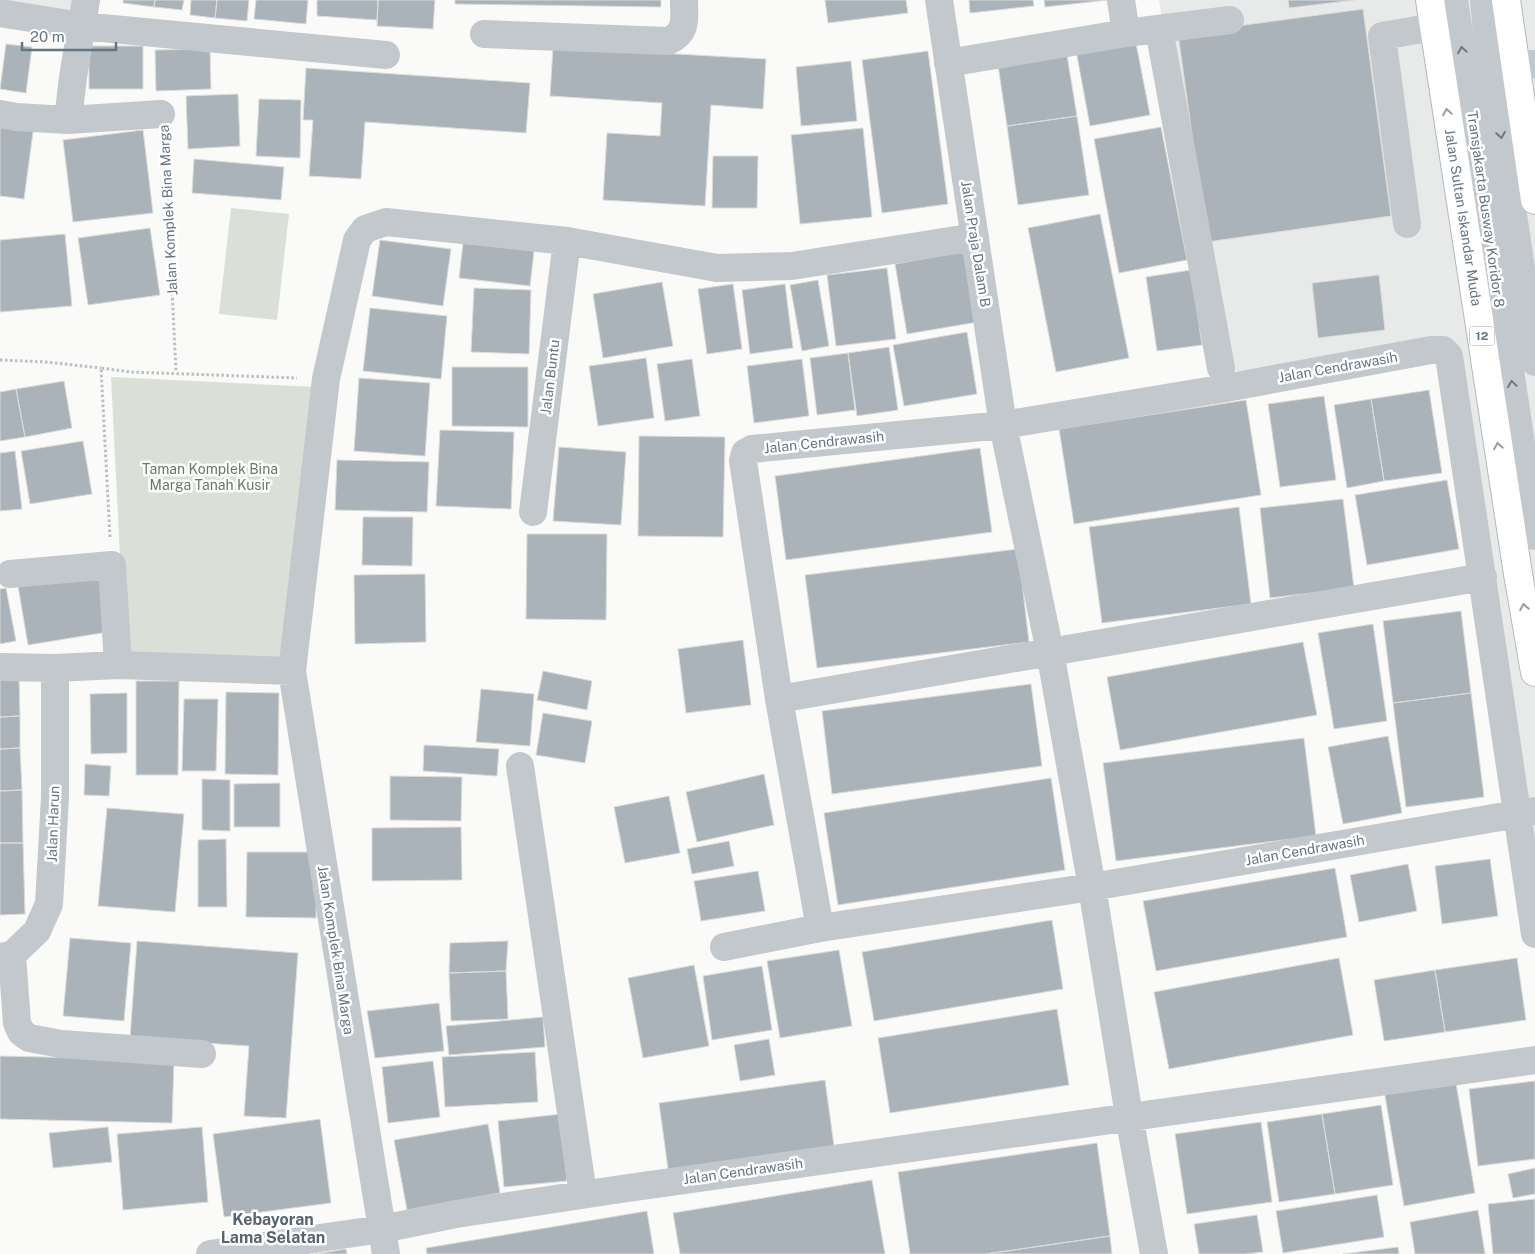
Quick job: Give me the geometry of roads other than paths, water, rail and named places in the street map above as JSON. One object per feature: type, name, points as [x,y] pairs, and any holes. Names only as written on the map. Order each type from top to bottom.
[{"type":"highway","name":"Jalan Sultan Iskandar Muda","points":[[1430,0],[1518,574],[1535,672]]},
{"type":"highway","points":[[1506,0],[1525,64],[1535,200]]},
{"type":"street","points":[[68,120],[86,0]]},
{"type":"street","points":[[484,34],[668,41],[674,38],[684,26],[684,0]]},
{"type":"street","name":"Jalan Praja Dalam B","points":[[939,0],[1003,425]]},
{"type":"street","points":[[1121,0],[1126,33]]},
{"type":"street","name":"Transjakarta Busway Koridor 8","points":[[1454,0],[1535,536]]},
{"type":"street","name":"Transjakarta Busway Koridor 8","points":[[1484,0],[1489,54],[1535,362]]},
{"type":"street","points":[[0,12],[81,26],[386,55]]},
{"type":"street","points":[[948,63],[1126,33],[1230,20]]},
{"type":"street","points":[[1406,224],[1382,36],[1434,27]]},
{"type":"street","points":[[1159,29],[1221,368]]},
{"type":"street","name":"Jalan Komplek Bina Marga","points":[[0,114],[16,117],[68,120],[161,114]]},
{"type":"street","name":"Jalan Komplek Bina Marga","points":[[384,1242],[292,671],[326,379],[357,240],[365,229],[386,222],[567,242],[717,268],[792,266],[976,237]]},
{"type":"street","name":"Jalan Buntu","points":[[533,512],[567,242]]},
{"type":"street","name":"Jalan Cendrawasih","points":[[820,928],[780,699],[743,461],[745,453],[752,449],[1003,425],[1226,388],[1430,350],[1443,350],[1449,356],[1482,577],[1526,812],[1535,934]]},
{"type":"street","points":[[1003,425],[1050,652],[1154,1254]]},
{"type":"street","points":[[10,574],[112,565],[118,666]]},
{"type":"street","points":[[780,699],[1482,577]]},
{"type":"street","points":[[0,666],[55,668],[118,666],[292,671]]},
{"type":"street","name":"Jalan Harun","points":[[6,956],[37,931],[49,904],[55,797],[55,668]]},
{"type":"street","points":[[520,766],[583,1194]]},
{"type":"street","name":"Jalan Cendrawasih","points":[[724,947],[820,928],[1092,887],[1526,812]]},
{"type":"street","points":[[6,956],[17,1023],[21,1032],[29,1038],[61,1044],[202,1054]]},
{"type":"street","name":"Jalan Cendrawasih","points":[[210,1254],[384,1242],[456,1214],[1129,1116],[1535,1060]]},
{"type":"district","name":"Kebayoran Lama Selatan","points":[[273,1228]]},
{"type":"park label","name":"Taman Komplek Bina Marga Tanah Kusir","points":[[210,478]]}]
